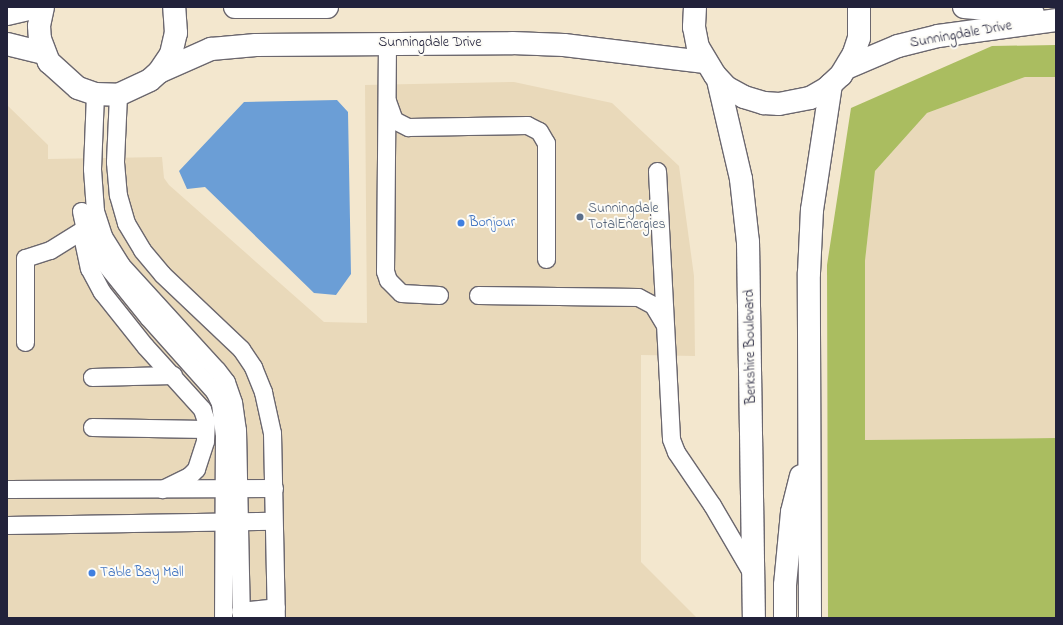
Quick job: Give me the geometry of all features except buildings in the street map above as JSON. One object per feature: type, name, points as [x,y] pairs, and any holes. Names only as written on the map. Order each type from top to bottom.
[{"type":"street","points":[[7,14],[38,7]]},
{"type":"street","points":[[43,7],[40,26],[44,53],[49,62],[67,80],[78,88],[95,94],[118,95],[141,86],[159,72],[174,44],[177,20],[174,7]]},
{"type":"street","points":[[235,7],[327,7]]},
{"type":"street","points":[[695,7],[695,31],[705,62],[718,80],[744,97],[774,104],[795,103],[810,98],[831,84],[846,68],[859,38],[860,7]]},
{"type":"street","name":"Sunningdale Drive","points":[[964,7],[1056,15]]},
{"type":"street","name":"Sunningdale Drive","points":[[846,68],[898,46],[938,36],[1056,20]]},
{"type":"street","name":"Sunningdale Drive","points":[[159,72],[211,49],[225,47],[387,43],[564,45],[705,62]]},
{"type":"street","points":[[7,44],[44,53]]},
{"type":"street","name":"Berkshire Boulevard","points":[[718,80],[741,180],[748,242],[754,618]]},
{"type":"street","points":[[810,618],[809,273],[812,210],[831,84]]},
{"type":"street","points":[[785,618],[785,585],[792,512],[809,444]]},
{"type":"lane","points":[[387,43],[386,271],[388,280],[401,293],[439,295]]},
{"type":"lane","points":[[95,94],[92,169],[95,211],[103,236],[121,265],[205,355],[226,382],[237,430],[230,489]]},
{"type":"lane","points":[[118,95],[115,162],[118,195],[126,223],[142,250],[162,274],[241,349],[253,367],[262,392],[272,432],[276,613],[240,614],[230,522]]},
{"type":"lane","points":[[387,101],[394,120],[408,127],[527,125],[539,131],[546,143],[546,259]]},
{"type":"lane","points":[[92,169],[81,211],[81,231],[89,268],[102,292],[202,410],[205,441],[196,469],[189,476],[162,489]]},
{"type":"lane","points":[[657,171],[670,431],[673,445],[712,505],[754,578]]},
{"type":"lane","points":[[81,211],[84,224],[98,253],[112,275],[214,391],[223,416],[230,489],[230,522],[223,618]]},
{"type":"lane","points":[[25,342],[26,258],[50,250],[81,231]]},
{"type":"lane","points":[[478,295],[638,297],[653,305],[661,314],[665,325]]},
{"type":"lane","points":[[92,377],[173,376]]},
{"type":"lane","points":[[92,427],[205,429]]},
{"type":"lane","points":[[7,489],[274,488]]},
{"type":"lane","points":[[7,526],[273,521]]},
{"type":"shaded area","points":[[1025,77],[1056,77],[1056,438],[865,440],[865,261],[875,171],[927,113]]},
{"type":"shaded area","name":"Table Bay Mall","points":[[514,82],[612,103],[679,166],[694,276],[695,356],[641,355],[641,562],[697,618],[7,618],[7,105],[48,145],[48,159],[162,157],[164,178],[169,185],[324,322],[367,323],[365,85]]},
{"type":"green space","points":[[1056,45],[1056,77],[1025,77],[927,113],[875,171],[865,261],[865,440],[1056,438],[1056,618],[828,618],[827,265],[851,108],[992,46]]},
{"type":"water","points":[[337,100],[348,112],[351,274],[336,295],[314,293],[205,187],[187,189],[179,171],[244,102]]},
{"type":"place","name":"Sunningdale TotalEnergies","points":[[580,217]]},
{"type":"place","name":"Bonjour","points":[[461,223]]},
{"type":"place","name":"Table Bay Mall","points":[[92,573]]}]
